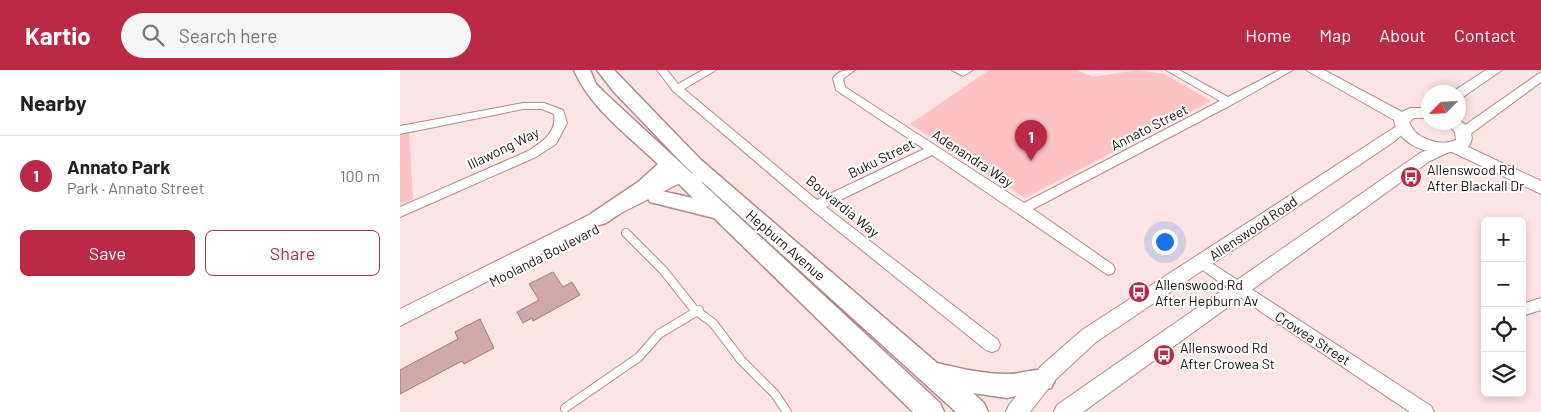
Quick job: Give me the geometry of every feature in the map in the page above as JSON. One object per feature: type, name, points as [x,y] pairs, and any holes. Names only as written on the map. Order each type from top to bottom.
[{"type":"main road","name":"Hepburn Avenue","points":[[582,70],[589,86],[598,96],[668,164],[695,173],[975,412]]},
{"type":"main road","name":"Hepburn Avenue","points":[[606,70],[695,173],[724,217],[931,412]]},
{"type":"main road","points":[[1313,70],[1405,120],[1421,115]]},
{"type":"main road","points":[[1322,70],[1405,120],[1409,135],[1422,142],[1456,138],[1541,183]]},
{"type":"main road","points":[[1456,138],[1484,160],[1541,188]]},
{"type":"main road","points":[[599,218],[648,185],[668,164]]},
{"type":"main road","points":[[657,197],[703,207],[724,217]]},
{"type":"main road","points":[[929,371],[965,381],[1007,386],[1042,380]]},
{"type":"street","name":"Bouvardia Way","points":[[662,70],[677,89],[816,206],[992,346]]},
{"type":"street","points":[[677,89],[711,70]]},
{"type":"street","name":"Adenandra Way","points":[[850,70],[838,78],[840,88],[1023,209],[1108,269]]},
{"type":"street","points":[[957,70],[963,73],[968,70]]},
{"type":"street","points":[[1171,70],[1229,102]]},
{"type":"street","name":"Annato Street","points":[[1023,209],[1288,70]]},
{"type":"street","points":[[1466,89],[1495,70]]},
{"type":"street","points":[[1065,412],[1080,406],[1238,288],[1425,157],[1456,138],[1541,76]]},
{"type":"street","name":"Illawong Way","points":[[400,130],[523,106],[544,106],[559,112],[561,123],[552,140],[532,154],[400,212]]},
{"type":"street","name":"Allenswood Road","points":[[1017,412],[1042,380],[1089,336],[1390,138],[1405,120]]},
{"type":"street","name":"Buku Street","points":[[816,206],[932,150]]},
{"type":"street","name":"Moolanda Boulevard","points":[[400,327],[679,186],[695,173]]},
{"type":"street","name":"Moolanda Boulevard","points":[[400,318],[675,179],[695,173]]},
{"type":"street","name":"Crowea Street","points":[[1202,262],[1425,412]]},
{"type":"street","points":[[1526,309],[1541,304]]},
{"type":"lane","points":[[626,233],[663,270],[694,309],[699,310],[787,412]]},
{"type":"lane","points":[[565,408],[639,357],[659,334],[699,310]]},
{"type":"shaded area","points":[[989,70],[1077,70],[1093,77],[1137,70],[1164,74],[1211,101],[1025,198],[910,124]]},
{"type":"shaded area","points":[[409,132],[413,199],[400,204],[400,134]]},
{"type":"building","points":[[553,272],[563,287],[572,282],[580,295],[533,321],[532,318],[523,323],[517,312],[539,300],[529,284]]},
{"type":"building","points":[[480,319],[494,348],[464,364],[462,361],[400,394],[400,370],[458,339],[455,332]]},
{"type":"place","name":"Annato Park","points":[[1031,161]]},
{"type":"place","name":"Allenswood Rd After Blackall Dr","points":[[1411,177]]},
{"type":"place","name":"Allenswood Rd After Hepburn Av","points":[[1139,292]]},
{"type":"place","name":"Allenswood Rd After Crowea St","points":[[1164,355]]}]
